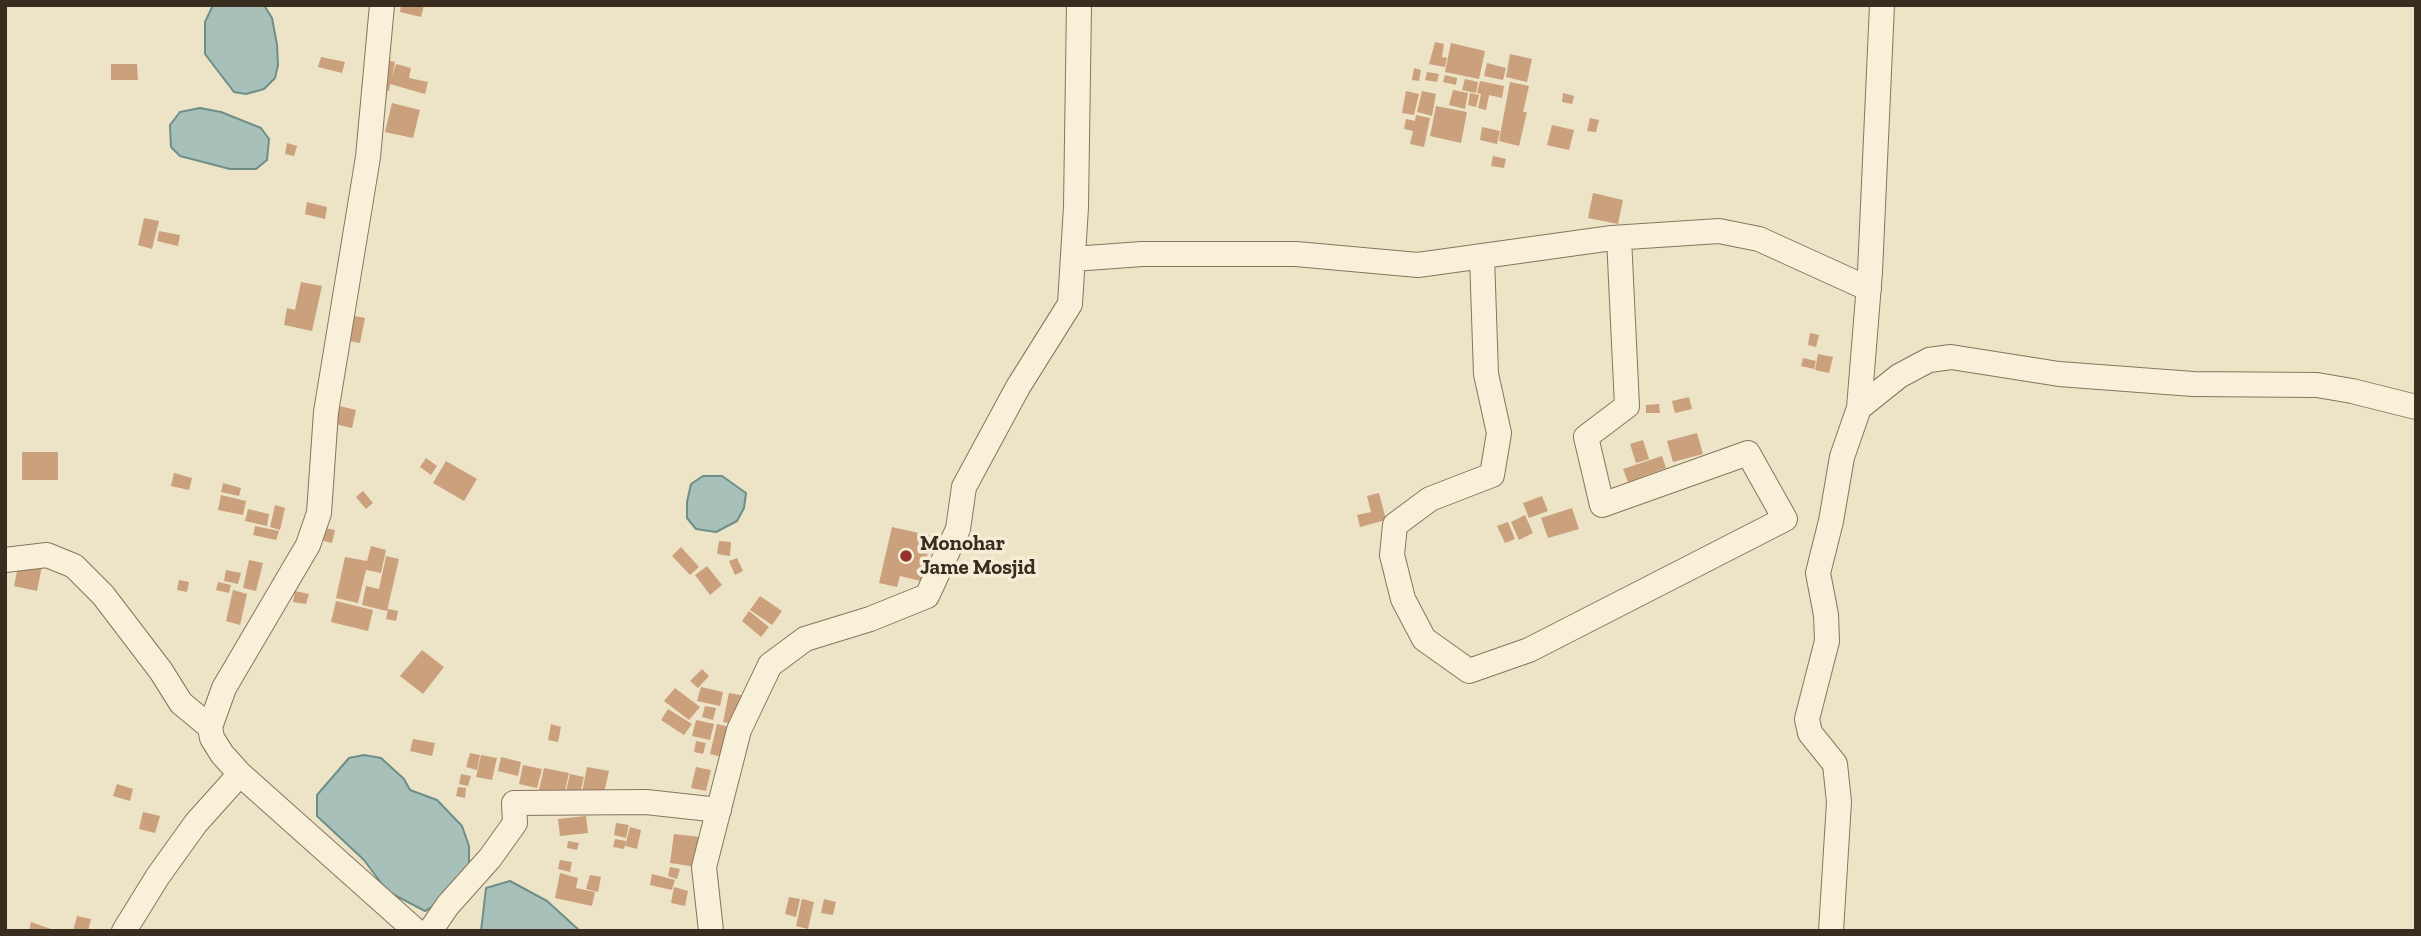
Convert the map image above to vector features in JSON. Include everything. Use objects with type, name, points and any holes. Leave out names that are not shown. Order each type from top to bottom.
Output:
[{"type":"street","points":[[382,5],[368,157],[326,412],[319,513],[308,545],[224,688],[210,727],[212,738],[222,754],[240,774],[416,931]]},
{"type":"street","points":[[710,931],[704,867],[739,730],[770,665],[805,639],[870,619],[927,596],[958,530],[964,487],[1018,387],[1070,304],[1076,207],[1079,5]]},
{"type":"street","points":[[1831,931],[1839,802],[1835,764],[1810,733],[1807,719],[1827,641],[1826,615],[1818,573],[1842,457],[1859,408],[1868,289],[1882,5]]},
{"type":"street","points":[[1073,260],[1142,254],[1296,254],[1418,265],[1619,238],[1719,230],[1759,239],[1868,289]]},
{"type":"street","points":[[1482,257],[1486,374],[1499,433],[1492,475],[1430,499],[1412,512],[1395,526],[1392,555],[1403,599],[1424,639],[1469,671],[1529,650],[1785,519],[1748,453],[1602,505],[1587,437],[1627,406],[1619,238]]},
{"type":"street","points":[[1859,408],[1899,376],[1929,360],[1951,357],[2059,374],[2193,384],[2317,385],[2416,407]]},
{"type":"street","points":[[5,560],[47,555],[74,566],[103,595],[161,671],[181,703],[210,727]]},
{"type":"street","points":[[124,931],[158,876],[197,823],[240,774]]},
{"type":"street","points":[[430,931],[448,905],[490,858],[514,823],[514,803],[646,802],[719,810]]},
{"type":"water","points":[[213,5],[264,5],[272,18],[278,65],[275,78],[264,89],[246,94],[234,92],[205,54],[205,22]]},
{"type":"water","points":[[200,108],[221,112],[261,128],[269,139],[267,160],[256,169],[230,169],[180,156],[171,147],[170,125],[180,112]]},
{"type":"water","points":[[703,476],[722,476],[746,493],[744,508],[737,521],[716,532],[696,529],[687,518],[691,484]]},
{"type":"water","points":[[364,755],[381,758],[404,779],[410,790],[437,800],[462,826],[469,846],[469,864],[438,904],[425,911],[387,891],[364,860],[317,816],[317,795],[349,758]]},
{"type":"water","points":[[510,881],[547,901],[580,931],[481,931],[486,888]]},
{"type":"building","points":[[401,5],[424,5],[421,17],[400,12]]},
{"type":"building","points":[[1435,42],[1444,44],[1442,57],[1447,58],[1445,67],[1429,64]]},
{"type":"building","points":[[1451,43],[1485,51],[1479,79],[1445,72]]},
{"type":"building","points":[[1510,54],[1532,59],[1527,82],[1506,77]]},
{"type":"building","points":[[321,57],[345,62],[342,73],[318,67]]},
{"type":"building","points":[[375,57],[395,62],[392,77],[396,64],[411,68],[409,78],[428,82],[425,94],[390,84],[389,91],[368,87]]},
{"type":"building","points":[[1487,63],[1506,68],[1503,80],[1484,76]]},
{"type":"building","points":[[111,64],[137,64],[138,80],[111,80]]},
{"type":"building","points":[[1414,68],[1421,70],[1419,81],[1412,80]]},
{"type":"building","points":[[1427,72],[1439,74],[1437,82],[1425,80]]},
{"type":"building","points":[[1445,75],[1457,78],[1456,85],[1443,82]]},
{"type":"building","points":[[1465,79],[1478,82],[1476,93],[1462,90]]},
{"type":"building","points":[[1480,81],[1504,86],[1502,98],[1489,95],[1486,110],[1478,108],[1481,94],[1477,93]]},
{"type":"building","points":[[1510,82],[1529,86],[1523,112],[1527,112],[1519,146],[1499,141]]},
{"type":"building","points":[[1453,90],[1468,93],[1465,109],[1449,105]]},
{"type":"building","points":[[1406,91],[1419,94],[1414,115],[1402,113]]},
{"type":"building","points":[[1422,91],[1436,94],[1432,116],[1417,112]]},
{"type":"building","points":[[1470,93],[1479,95],[1476,107],[1468,105]]},
{"type":"building","points":[[1563,93],[1574,96],[1572,104],[1562,102]]},
{"type":"building","points":[[392,103],[420,110],[413,138],[385,132]]},
{"type":"building","points":[[1436,106],[1467,112],[1461,143],[1430,136]]},
{"type":"building","points":[[1416,115],[1430,118],[1424,147],[1410,144],[1413,131],[1404,129],[1406,119],[1415,121]]},
{"type":"building","points":[[1590,118],[1599,120],[1596,132],[1587,131]]},
{"type":"building","points":[[1552,125],[1574,130],[1569,150],[1547,145]]},
{"type":"building","points":[[1482,127],[1500,131],[1497,144],[1480,140]]},
{"type":"building","points":[[287,143],[297,146],[294,156],[285,154]]},
{"type":"building","points":[[1493,156],[1506,159],[1504,168],[1491,166]]},
{"type":"building","points":[[1593,193],[1623,200],[1618,224],[1588,218]]},
{"type":"building","points":[[307,202],[327,207],[325,219],[305,214]]},
{"type":"building","points":[[144,218],[159,221],[152,249],[138,245]]},
{"type":"building","points":[[159,231],[180,235],[178,246],[157,241]]},
{"type":"building","points":[[301,282],[322,286],[312,331],[284,325],[287,308],[295,310]]},
{"type":"building","points":[[339,313],[365,318],[360,343],[334,338]]},
{"type":"building","points":[[1810,333],[1819,335],[1816,347],[1808,345]]},
{"type":"building","points":[[1818,354],[1833,357],[1829,373],[1815,370]]},
{"type":"building","points":[[1803,358],[1816,361],[1814,369],[1801,366]]},
{"type":"building","points":[[1689,397],[1692,409],[1675,413],[1672,401]]},
{"type":"building","points":[[331,404],[356,410],[352,428],[327,422]]},
{"type":"building","points":[[1659,404],[1660,413],[1646,413],[1646,405]]},
{"type":"building","points":[[1697,433],[1703,454],[1673,462],[1667,441]]},
{"type":"building","points":[[1643,440],[1649,459],[1636,463],[1630,444]]},
{"type":"building","points":[[22,452],[58,452],[58,480],[22,480]]},
{"type":"building","points":[[1662,456],[1666,468],[1628,482],[1623,469]]},
{"type":"building","points":[[426,458],[437,466],[431,475],[420,467]]},
{"type":"building","points":[[446,461],[477,479],[464,501],[433,483]]},
{"type":"building","points":[[174,473],[192,478],[189,490],[171,486]]},
{"type":"building","points":[[223,483],[241,488],[239,496],[221,492]]},
{"type":"building","points":[[363,491],[373,503],[366,509],[356,497]]},
{"type":"building","points":[[1379,493],[1386,520],[1360,527],[1357,515],[1371,512],[1367,496]]},
{"type":"building","points":[[221,495],[246,501],[243,515],[218,510]]},
{"type":"building","points":[[1542,496],[1548,511],[1529,518],[1523,503]]},
{"type":"building","points":[[275,505],[285,508],[280,530],[270,527]]},
{"type":"building","points":[[1572,508],[1579,529],[1548,538],[1541,518]]},
{"type":"building","points":[[248,509],[269,514],[267,526],[245,521]]},
{"type":"building","points":[[1525,515],[1533,533],[1519,540],[1511,522]]},
{"type":"building","points":[[1508,522],[1515,539],[1505,543],[1497,526]]},
{"type":"building","points":[[255,526],[279,531],[276,540],[253,535]]},
{"type":"building","points":[[319,527],[335,530],[332,543],[316,539]]},
{"type":"building","name":"Monohar Jame Mosjid","points":[[892,527],[932,536],[921,581],[900,576],[897,587],[879,583]]},
{"type":"building","points":[[719,541],[731,542],[730,556],[717,554]]},
{"type":"building","points":[[371,546],[386,550],[381,573],[366,570],[358,603],[336,598],[345,557],[367,561]]},
{"type":"building","points":[[681,547],[699,567],[690,575],[672,556]]},
{"type":"building","points":[[386,556],[399,559],[387,611],[362,605],[366,586],[379,589]]},
{"type":"building","points":[[737,558],[743,571],[735,575],[729,561]]},
{"type":"building","points":[[249,560],[263,563],[256,591],[243,588]]},
{"type":"building","points":[[19,562],[42,566],[37,591],[14,586]]},
{"type":"building","points":[[707,566],[722,585],[710,595],[695,575]]},
{"type":"building","points":[[226,570],[241,573],[238,584],[224,581]]},
{"type":"building","points":[[179,580],[189,582],[187,592],[177,590]]},
{"type":"building","points":[[218,582],[231,585],[229,593],[216,590]]},
{"type":"building","points":[[233,590],[247,594],[240,625],[226,621]]},
{"type":"building","points":[[295,591],[309,594],[306,604],[293,602]]},
{"type":"building","points":[[760,596],[782,611],[772,625],[750,610]]},
{"type":"building","points":[[336,601],[373,610],[368,631],[331,622]]},
{"type":"building","points":[[388,609],[398,611],[396,621],[386,619]]},
{"type":"building","points":[[749,611],[769,627],[761,637],[742,621]]},
{"type":"building","points":[[422,650],[444,667],[423,694],[400,676]]},
{"type":"building","points":[[702,669],[709,676],[698,688],[690,681]]},
{"type":"building","points":[[701,687],[723,692],[720,706],[697,701]]},
{"type":"building","points":[[675,688],[700,707],[689,720],[664,701]]},
{"type":"building","points":[[729,693],[746,696],[739,725],[723,722]]},
{"type":"building","points":[[705,706],[716,708],[713,720],[702,717]]},
{"type":"building","points":[[668,709],[692,724],[684,735],[661,720]]},
{"type":"building","points":[[696,720],[714,724],[710,740],[692,736]]},
{"type":"building","points":[[551,724],[561,727],[558,742],[548,740]]},
{"type":"building","points":[[717,724],[734,728],[727,758],[710,754]]},
{"type":"building","points":[[413,739],[435,743],[432,756],[410,751]]},
{"type":"building","points":[[696,741],[706,743],[703,754],[694,752]]},
{"type":"building","points":[[470,753],[480,755],[477,770],[466,767]]},
{"type":"building","points":[[481,755],[497,758],[492,780],[476,777]]},
{"type":"building","points":[[501,757],[521,762],[518,776],[498,771]]},
{"type":"building","points":[[523,765],[542,769],[537,788],[519,784]]},
{"type":"building","points":[[587,767],[609,771],[603,797],[582,792]]},
{"type":"building","points":[[696,767],[711,770],[706,791],[691,788]]},
{"type":"building","points":[[544,768],[569,773],[564,795],[539,790]]},
{"type":"building","points":[[461,774],[471,776],[468,786],[459,784]]},
{"type":"building","points":[[570,774],[584,777],[580,794],[566,791]]},
{"type":"building","points":[[117,784],[133,789],[130,801],[113,796]]},
{"type":"building","points":[[458,787],[466,788],[465,798],[456,796]]},
{"type":"building","points":[[143,812],[160,816],[155,833],[139,829]]},
{"type":"building","points":[[586,816],[588,833],[560,836],[558,819]]},
{"type":"building","points":[[616,823],[629,825],[626,838],[614,835]]},
{"type":"building","points":[[630,827],[641,830],[637,849],[625,846]]},
{"type":"building","points":[[674,834],[700,837],[696,867],[670,863]]},
{"type":"building","points":[[615,839],[626,841],[624,849],[613,847]]},
{"type":"building","points":[[568,841],[579,843],[577,850],[567,848]]},
{"type":"building","points":[[560,860],[572,862],[570,872],[558,869]]},
{"type":"building","points":[[670,867],[680,869],[677,879],[668,876]]},
{"type":"building","points":[[560,873],[578,878],[576,888],[595,892],[592,906],[555,898]]},
{"type":"building","points":[[652,874],[675,880],[672,890],[650,885]]},
{"type":"building","points":[[590,875],[601,877],[598,892],[586,889]]},
{"type":"building","points":[[674,887],[688,891],[685,906],[671,903]]},
{"type":"building","points":[[789,897],[800,899],[796,917],[785,914]]},
{"type":"building","points":[[802,899],[814,902],[808,929],[796,926]]},
{"type":"building","points":[[824,899],[836,902],[833,915],[821,913]]},
{"type":"building","points":[[77,916],[91,919],[88,931],[73,931]]},
{"type":"building","points":[[31,922],[54,930],[54,931],[29,931]]},
{"type":"place","name":"Monohar Jame Mosjid","points":[[906,556]]}]
